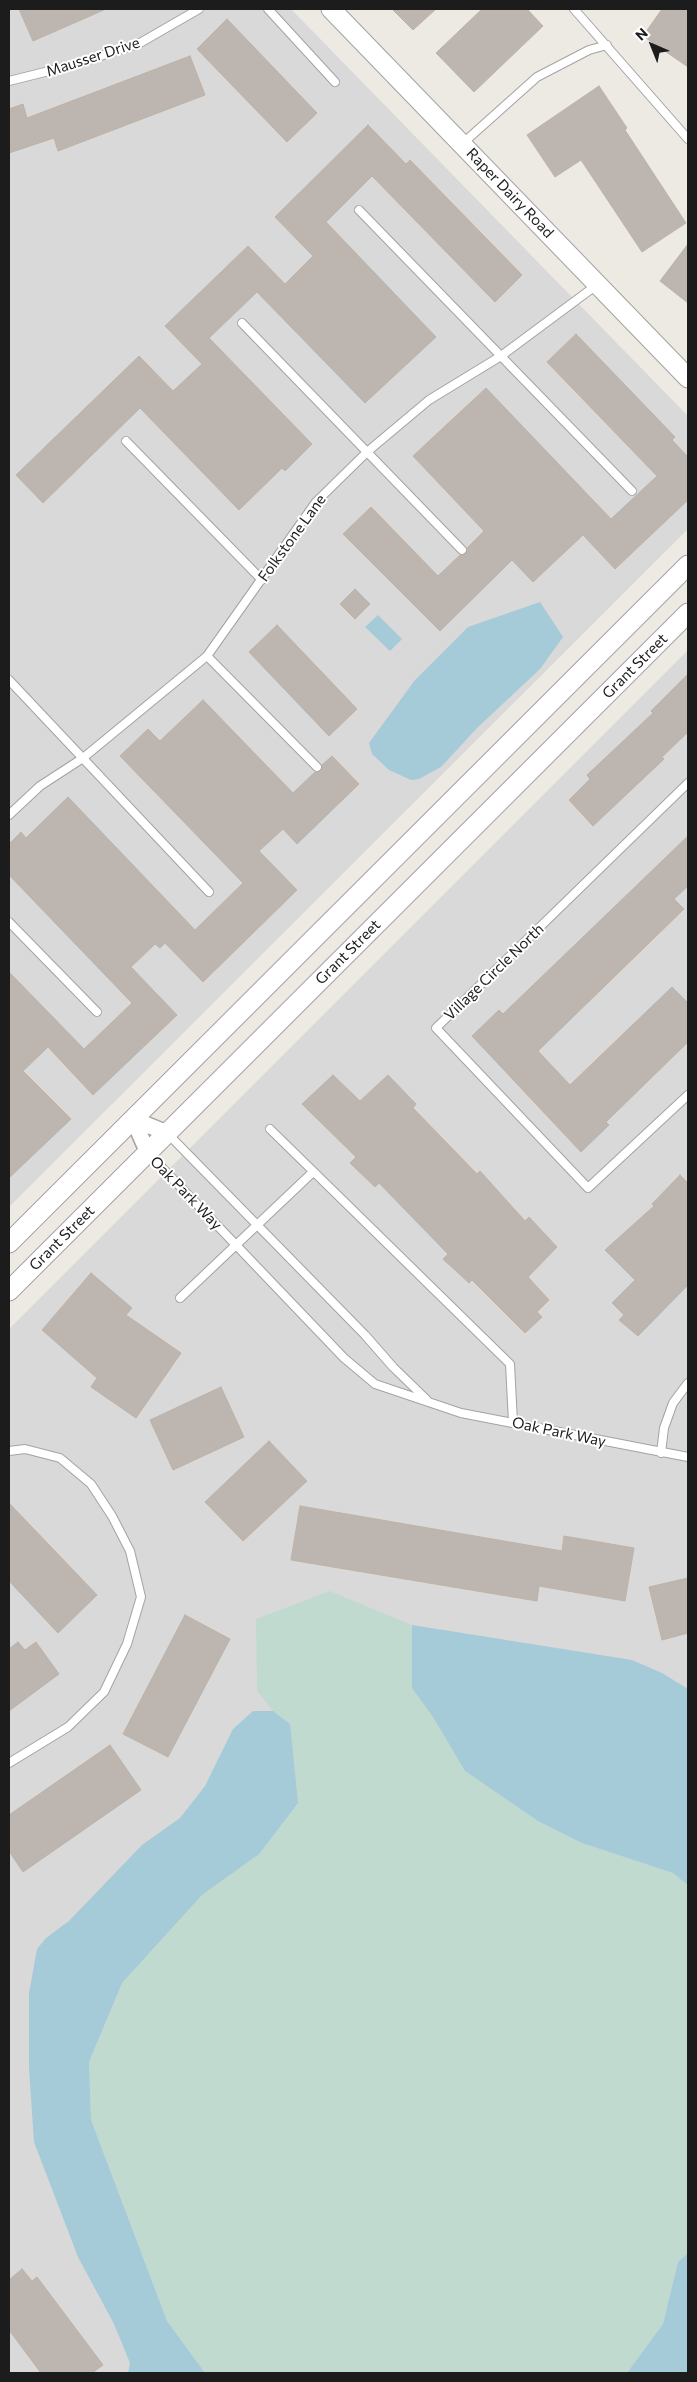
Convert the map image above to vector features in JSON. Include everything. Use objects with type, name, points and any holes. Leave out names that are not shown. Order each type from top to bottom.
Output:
[{"type":"street","name":"Raper Dairy Road","points":[[331,9],[686,373]]},
{"type":"street","points":[[9,1243],[688,565]]},
{"type":"street","name":"Grant Street","points":[[9,1291],[688,613]]},
{"type":"street","name":"Oak Park Way","points":[[133,1119],[167,1133]]},
{"type":"street","name":"Oak Park Way","points":[[133,1119],[148,1153]]},
{"type":"lane","name":"Mausser Drive","points":[[9,81],[73,65],[140,43],[200,9]]},
{"type":"lane","points":[[268,9],[335,82]]},
{"type":"lane","points":[[574,9],[688,140]]},
{"type":"lane","points":[[462,144],[537,78],[589,50],[607,45]]},
{"type":"lane","points":[[359,210],[632,491]]},
{"type":"lane","name":"Folkstone Lane","points":[[9,815],[40,786],[83,758],[207,656],[316,502],[367,452],[429,400],[501,356],[598,284]]},
{"type":"lane","points":[[242,322],[462,550]]},
{"type":"lane","points":[[126,441],[262,580]]},
{"type":"lane","points":[[207,656],[317,767]]},
{"type":"lane","points":[[9,680],[209,892]]},
{"type":"lane","name":"Village Circle North","points":[[688,783],[436,1028],[588,1188],[688,1095]]},
{"type":"lane","points":[[9,922],[97,1012]]},
{"type":"lane","points":[[270,1129],[510,1364],[513,1422]]},
{"type":"lane","name":"Oak Park Way","points":[[167,1133],[430,1403]]},
{"type":"lane","name":"Oak Park Way","points":[[148,1153],[344,1358],[376,1384],[460,1414],[513,1422],[688,1457]]},
{"type":"lane","points":[[180,1298],[312,1172]]},
{"type":"lane","points":[[661,1453],[664,1428],[673,1403],[688,1383]]},
{"type":"lane","points":[[9,1451],[25,1449],[60,1458],[91,1484],[112,1516],[130,1551],[141,1597],[127,1644],[104,1692],[68,1727],[9,1762]]},
{"type":"shaded area","points":[[9,9],[291,9],[688,416],[688,529],[9,1207]]},
{"type":"shaded area","points":[[688,650],[688,2373],[9,2373],[9,1329]]},
{"type":"green space","points":[[330,1591],[412,1625],[412,1688],[433,1717],[465,1771],[538,1821],[582,1843],[673,1873],[688,1885],[688,2253],[678,2262],[663,2324],[627,2373],[205,2373],[167,2321],[91,2120],[89,2062],[122,1983],[202,1895],[259,1854],[290,1724],[273,1711],[257,1691],[256,1619]]},
{"type":"water","points":[[540,602],[563,637],[540,669],[477,728],[441,767],[419,779],[411,780],[389,770],[372,754],[369,743],[415,680],[468,627]]},
{"type":"water","points":[[378,615],[402,639],[390,651],[365,627]]},
{"type":"water","points":[[412,1625],[632,1660],[662,1673],[688,1689],[688,1885],[673,1873],[582,1843],[538,1821],[465,1771],[433,1717],[412,1688]]},
{"type":"water","points":[[253,1711],[273,1711],[290,1724],[298,1803],[259,1854],[202,1895],[122,1983],[89,2062],[91,2120],[167,2321],[205,2373],[128,2373],[130,2363],[114,2324],[78,2257],[34,2142],[29,2068],[29,1993],[37,1949],[46,1938],[69,1921],[142,1845],[180,1818],[205,1786],[233,1729]]},
{"type":"water","points":[[688,2253],[688,2373],[627,2373],[663,2324],[678,2262]]},
{"type":"building","points":[[19,9],[106,9],[33,41]]},
{"type":"building","points":[[392,9],[436,9],[413,30]]},
{"type":"building","points":[[482,9],[527,9],[543,26],[474,92],[436,53]]},
{"type":"building","points":[[662,9],[688,9],[688,67],[643,36]]},
{"type":"building","points":[[227,19],[317,113],[287,142],[197,49]]},
{"type":"building","points":[[190,56],[205,95],[58,151],[54,138],[9,153],[9,109],[23,104],[27,118]]},
{"type":"building","points":[[599,86],[627,128],[625,130],[686,223],[642,252],[581,160],[555,177],[527,135]]},
{"type":"building","points":[[368,125],[406,164],[410,160],[522,275],[495,302],[372,176],[326,222],[436,337],[365,403],[257,292],[209,338],[312,444],[285,471],[282,468],[239,510],[140,408],[43,503],[16,475],[139,356],[173,391],[202,364],[165,326],[248,246],[285,284],[313,256],[275,217]]},
{"type":"building","points":[[688,244],[688,303],[660,281]]},
{"type":"building","points":[[576,334],[675,437],[672,440],[688,457],[688,500],[615,569],[583,535],[533,582],[512,560],[440,631],[343,534],[371,507],[438,576],[460,555],[466,554],[467,548],[484,531],[413,456],[486,388],[611,519],[657,476],[547,362]]},
{"type":"building","points":[[355,589],[370,604],[355,619],[340,604]]},
{"type":"building","points":[[277,625],[357,709],[329,736],[249,652]]},
{"type":"building","points":[[688,674],[688,732],[662,757],[664,759],[593,826],[569,800],[590,779],[587,775],[653,713],[651,711]]},
{"type":"building","points":[[203,700],[293,793],[315,772],[321,771],[322,765],[332,756],[359,784],[297,844],[283,829],[259,851],[297,890],[203,982],[165,943],[160,948],[155,944],[131,967],[177,1015],[93,1095],[48,1047],[23,1071],[71,1119],[9,1178],[9,972],[84,1049],[132,1003],[9,875],[9,844],[21,832],[26,838],[68,797],[195,930],[243,883],[120,756],[148,729],[160,741]]},
{"type":"building","points":[[688,836],[688,886],[674,899],[684,909],[538,1051],[570,1085],[672,987],[688,1003],[688,1042],[606,1122],[609,1125],[581,1152],[472,1036],[499,1010],[503,1014]]},
{"type":"building","points":[[333,1075],[360,1101],[388,1075],[416,1104],[413,1108],[477,1174],[480,1171],[525,1221],[529,1217],[557,1247],[528,1277],[549,1300],[537,1312],[542,1317],[525,1333],[472,1280],[469,1283],[443,1259],[448,1254],[379,1183],[375,1187],[350,1163],[356,1157],[302,1104]]},
{"type":"building","points":[[680,1175],[688,1183],[688,1285],[638,1336],[619,1320],[624,1315],[612,1303],[635,1280],[605,1250],[654,1206],[652,1204]]},
{"type":"building","points":[[91,1273],[132,1308],[126,1315],[181,1353],[136,1418],[91,1387],[97,1378],[42,1330]]},
{"type":"building","points":[[221,1387],[244,1437],[173,1470],[150,1420]]},
{"type":"building","points":[[269,1441],[307,1481],[243,1541],[205,1502]]},
{"type":"building","points":[[9,1503],[97,1595],[58,1633],[9,1581]]},
{"type":"building","points":[[300,1506],[562,1551],[564,1536],[634,1548],[625,1601],[539,1586],[537,1601],[291,1560]]},
{"type":"building","points":[[688,1578],[688,1633],[662,1640],[649,1587]]},
{"type":"building","points":[[185,1615],[230,1639],[168,1757],[123,1734]]},
{"type":"building","points":[[18,1642],[25,1650],[36,1642],[59,1674],[9,1711],[9,1649]]},
{"type":"building","points":[[110,1745],[141,1790],[23,1872],[9,1851],[9,1815]]},
{"type":"building","points":[[22,2269],[32,2281],[37,2277],[103,2365],[92,2373],[41,2373],[9,2330],[9,2280]]}]
